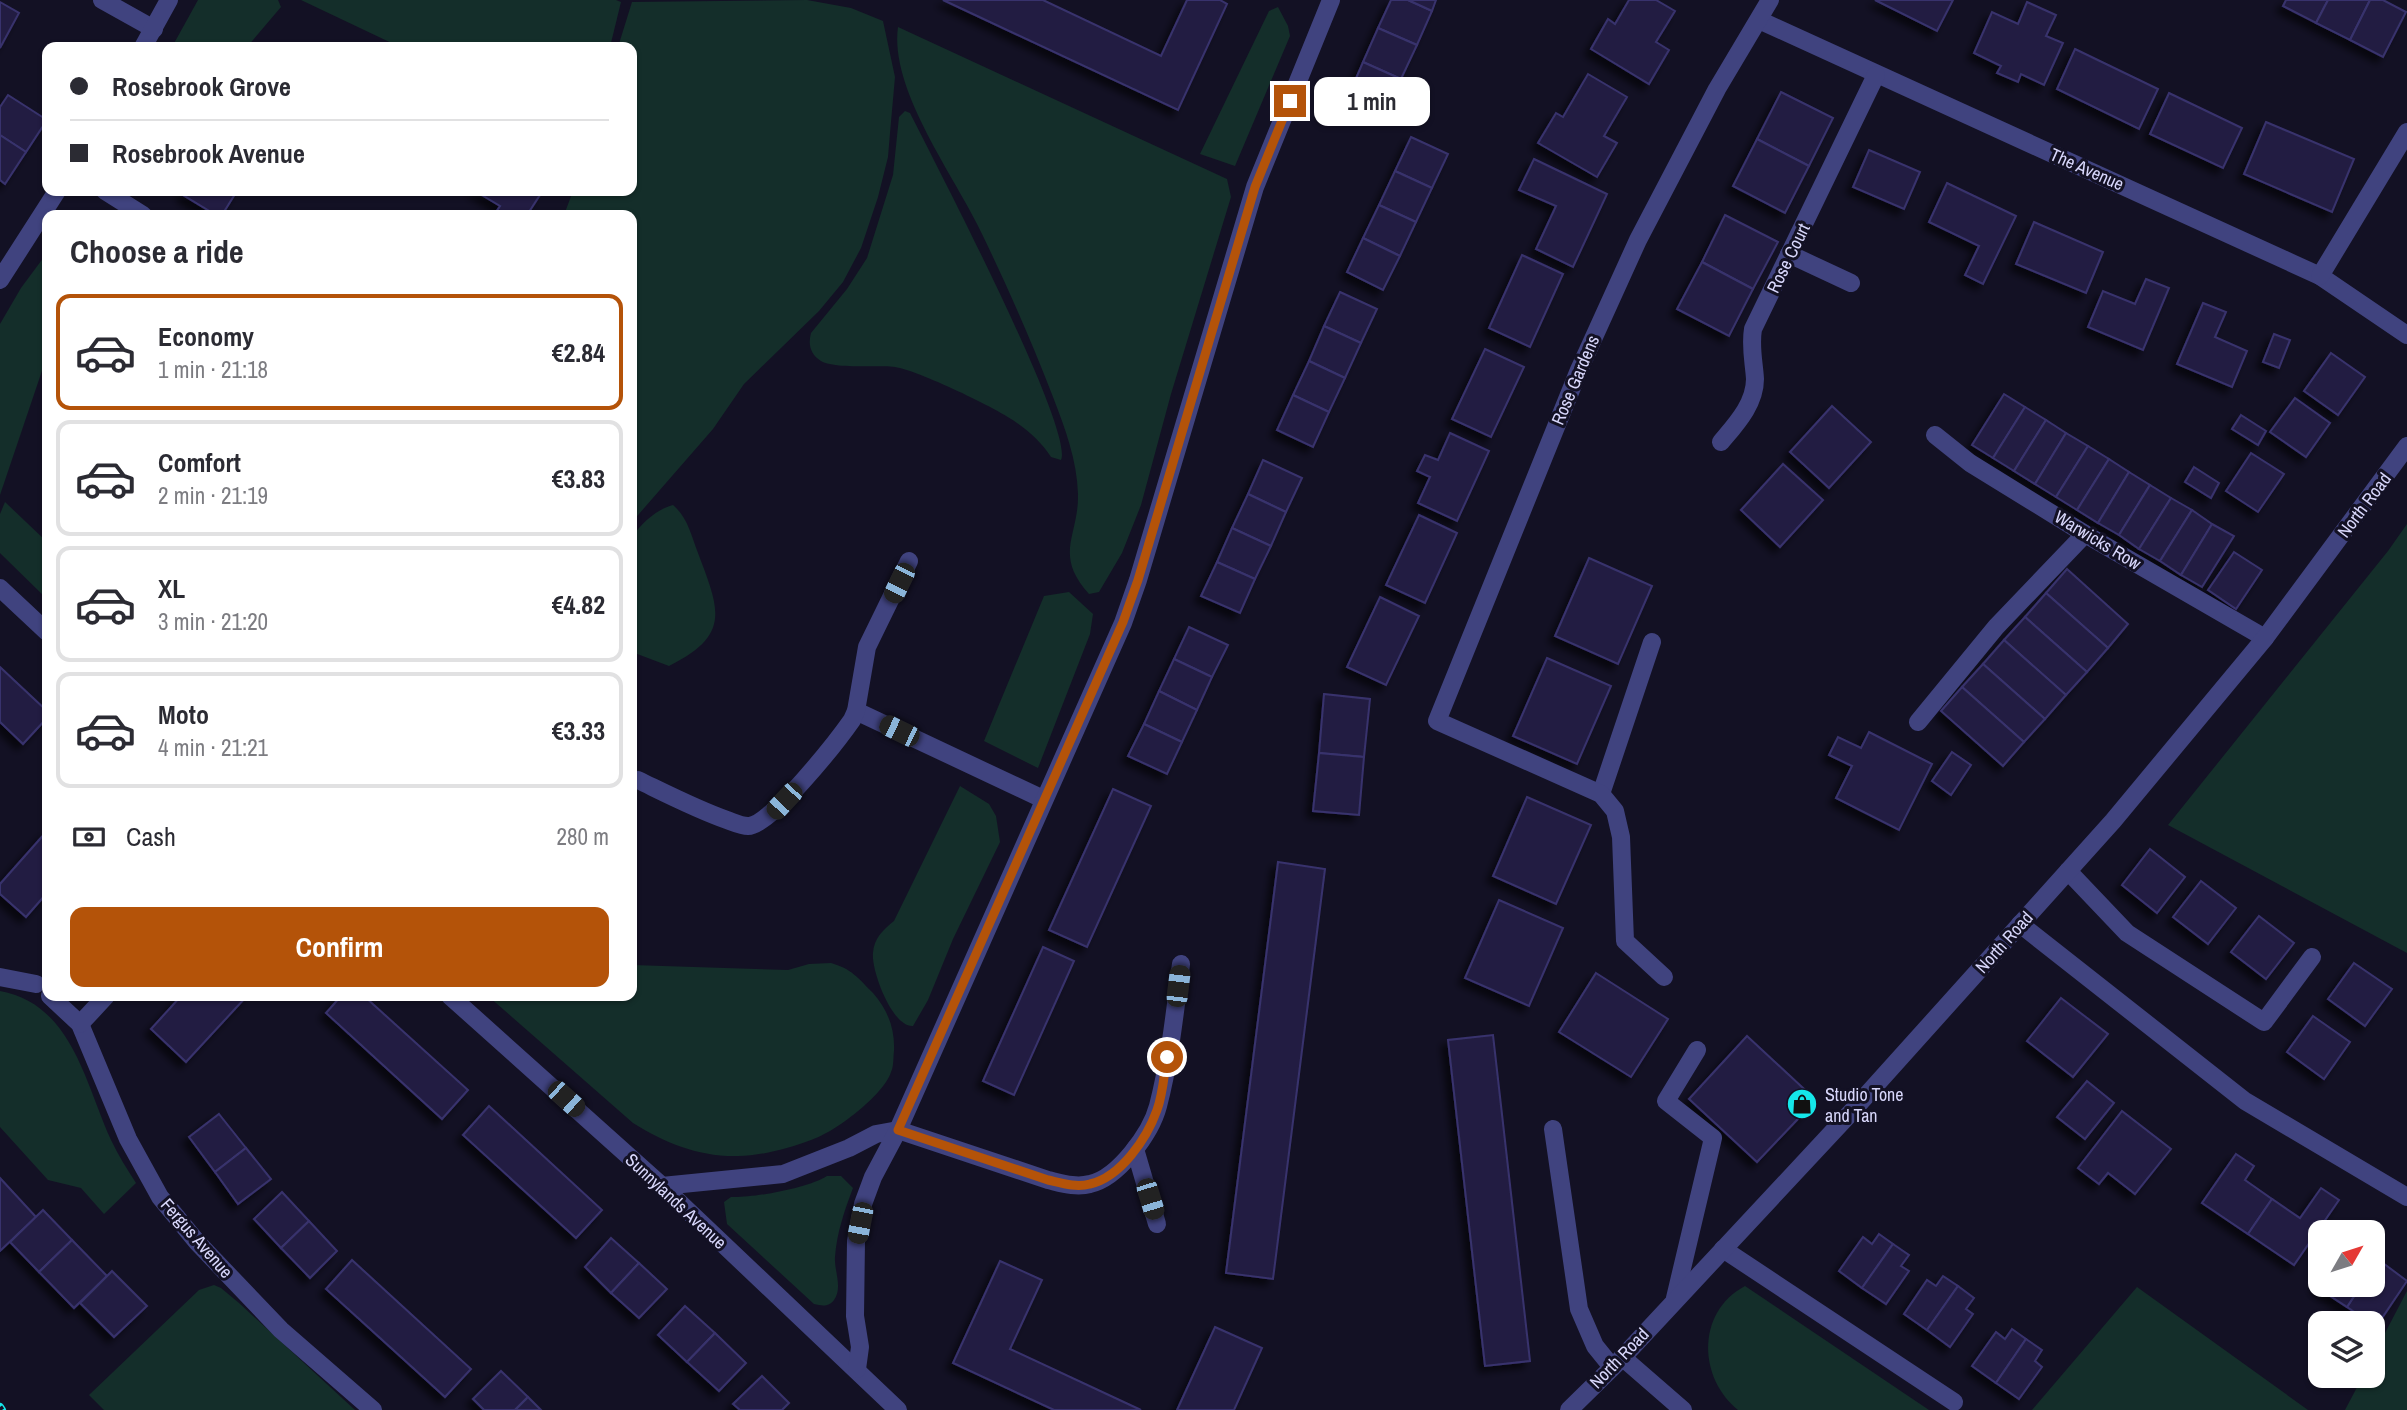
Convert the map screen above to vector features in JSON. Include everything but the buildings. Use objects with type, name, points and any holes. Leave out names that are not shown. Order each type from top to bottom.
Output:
[{"type":"street","points":[[102,0],[154,29]]},
{"type":"street","points":[[146,42],[169,0]]},
{"type":"street","name":"Rose Gardens","points":[[1601,794],[1437,721],[1584,358],[1644,229],[1717,89],[1769,0]]},
{"type":"street","points":[[857,1369],[860,1347],[855,1316],[856,1241],[863,1204],[1123,622],[1138,580],[1255,187],[1326,1]]},
{"type":"street","name":"The Avenue","points":[[1759,20],[2320,276],[2407,335]]},
{"type":"street","name":"Rose Court","points":[[1721,442],[1752,397],[1755,379],[1751,347],[1753,329],[1876,75]]},
{"type":"street","points":[[2320,276],[2407,132]]},
{"type":"street","points":[[113,196],[135,210]]},
{"type":"street","points":[[0,280],[42,214]]},
{"type":"street","points":[[1789,254],[1851,283]]},
{"type":"street","name":"Warwicks Row","points":[[1935,435],[1970,463],[2085,534],[2265,638]]},
{"type":"street","name":"North Road","points":[[1569,1410],[1855,1108],[2113,821],[2265,638],[2407,446]]},
{"type":"street","points":[[1918,722],[1996,627],[2085,534]]},
{"type":"street","points":[[638,780],[711,814],[747,826],[759,824],[769,816],[846,729],[856,710],[867,647],[909,561]]},
{"type":"street","points":[[0,588],[42,627]]},
{"type":"street","points":[[1652,642],[1601,794],[1615,811],[1621,837],[1625,941],[1664,977]]},
{"type":"street","points":[[856,710],[1043,799]]},
{"type":"street","points":[[2068,871],[2127,933],[2264,1022],[2312,957]]},
{"type":"street","points":[[2020,924],[2245,1101],[2407,1197]]},
{"type":"street","points":[[662,1186],[783,1174],[849,1149],[876,1134],[898,1130],[1024,1173],[1072,1185],[1090,1184],[1106,1177],[1135,1149],[1149,1129],[1158,1108],[1181,964]]},
{"type":"street","points":[[0,976],[42,985]]},
{"type":"street","points":[[59,1001],[80,1024],[101,1001]]},
{"type":"street","name":"Sunnylands Avenue","points":[[456,1001],[662,1186],[898,1410]]},
{"type":"street","name":"Fergus Avenue","points":[[80,1024],[128,1139],[160,1197],[197,1242],[281,1329],[373,1410]]},
{"type":"street","points":[[1674,1300],[1713,1138],[1667,1101],[1697,1050]]},
{"type":"street","points":[[1553,1129],[1579,1309],[1595,1346],[1683,1410]]},
{"type":"street","points":[[1135,1149],[1157,1224]]},
{"type":"street","points":[[1723,1249],[1954,1402]]},
{"type":"green space","points":[[198,0],[278,0],[281,7],[251,42],[175,42]]},
{"type":"green space","points":[[301,0],[621,2],[611,42],[389,42]]},
{"type":"green space","points":[[807,0],[851,8],[883,21],[895,77],[888,157],[878,197],[861,248],[843,282],[819,311],[744,384],[713,429],[637,516],[637,210],[566,210],[571,196],[637,196],[637,42],[620,42],[632,2]]},
{"type":"green space","points":[[1278,7],[1290,36],[1235,166],[1200,154],[1269,11]]},
{"type":"green space","points":[[898,27],[1227,179],[1231,197],[1171,394],[1141,505],[1122,553],[1099,592],[1089,594],[1072,567],[1070,545],[1078,494],[1073,457],[1062,420],[1028,336],[972,213],[914,106],[898,52]]},
{"type":"green space","points":[[905,111],[910,113],[945,182],[1025,349],[1059,438],[1061,460],[1051,457],[1031,434],[1007,417],[939,382],[895,367],[827,363],[812,352],[811,333],[847,289],[867,258],[893,175],[899,117]]},
{"type":"green space","points":[[42,260],[42,371],[0,495],[0,324],[21,288]]},
{"type":"green space","points":[[5,502],[42,537],[42,594],[0,553],[0,514]]},
{"type":"green space","points":[[673,505],[686,521],[715,605],[715,619],[703,643],[669,666],[637,654],[637,531],[655,513]]},
{"type":"green space","points":[[2407,524],[2407,953],[2168,825]]},
{"type":"green space","points":[[1069,592],[1093,614],[1090,634],[1038,768],[984,741],[1044,596]]},
{"type":"green space","points":[[960,786],[989,804],[996,816],[1000,842],[953,939],[928,1000],[913,1026],[905,1024],[891,1009],[880,985],[873,953],[880,935],[894,921]]},
{"type":"green space","points":[[831,963],[844,968],[873,993],[883,1006],[893,1035],[891,1072],[869,1102],[832,1130],[794,1146],[747,1156],[724,1156],[696,1151],[657,1137],[633,1123],[494,1001],[637,1001],[637,965],[788,970],[809,964]]},
{"type":"green space","points":[[0,991],[24,999],[44,1012],[60,1029],[73,1049],[114,1146],[136,1183],[104,1214],[81,1188],[48,1180],[0,1127]]},
{"type":"green space","points":[[827,1176],[841,1176],[853,1188],[841,1222],[836,1248],[837,1295],[830,1304],[823,1305],[814,1304],[727,1224],[724,1202],[731,1197],[794,1188]]},
{"type":"green space","points":[[214,1285],[239,1303],[355,1410],[104,1410],[89,1395],[199,1290]]},
{"type":"green space","points":[[1745,1286],[1929,1410],[1738,1410],[1725,1397],[1715,1381],[1708,1346],[1711,1328],[1718,1312],[1729,1297]]},
{"type":"green space","points":[[2137,1287],[2308,1410],[2032,1410]]},
{"type":"green space","points":[[2407,1291],[2407,1410],[2345,1410],[2357,1388],[2385,1388],[2385,1333]]},
{"type":"place","name":"Studio Tone and Tan","points":[[1802,1104]]},
{"type":"route","points":[[1167,1057],[1158,1108],[1149,1129],[1119,1167],[1090,1184],[1072,1185],[1048,1180],[898,1130],[1123,622],[1138,580],[1255,187],[1290,101]]}]
